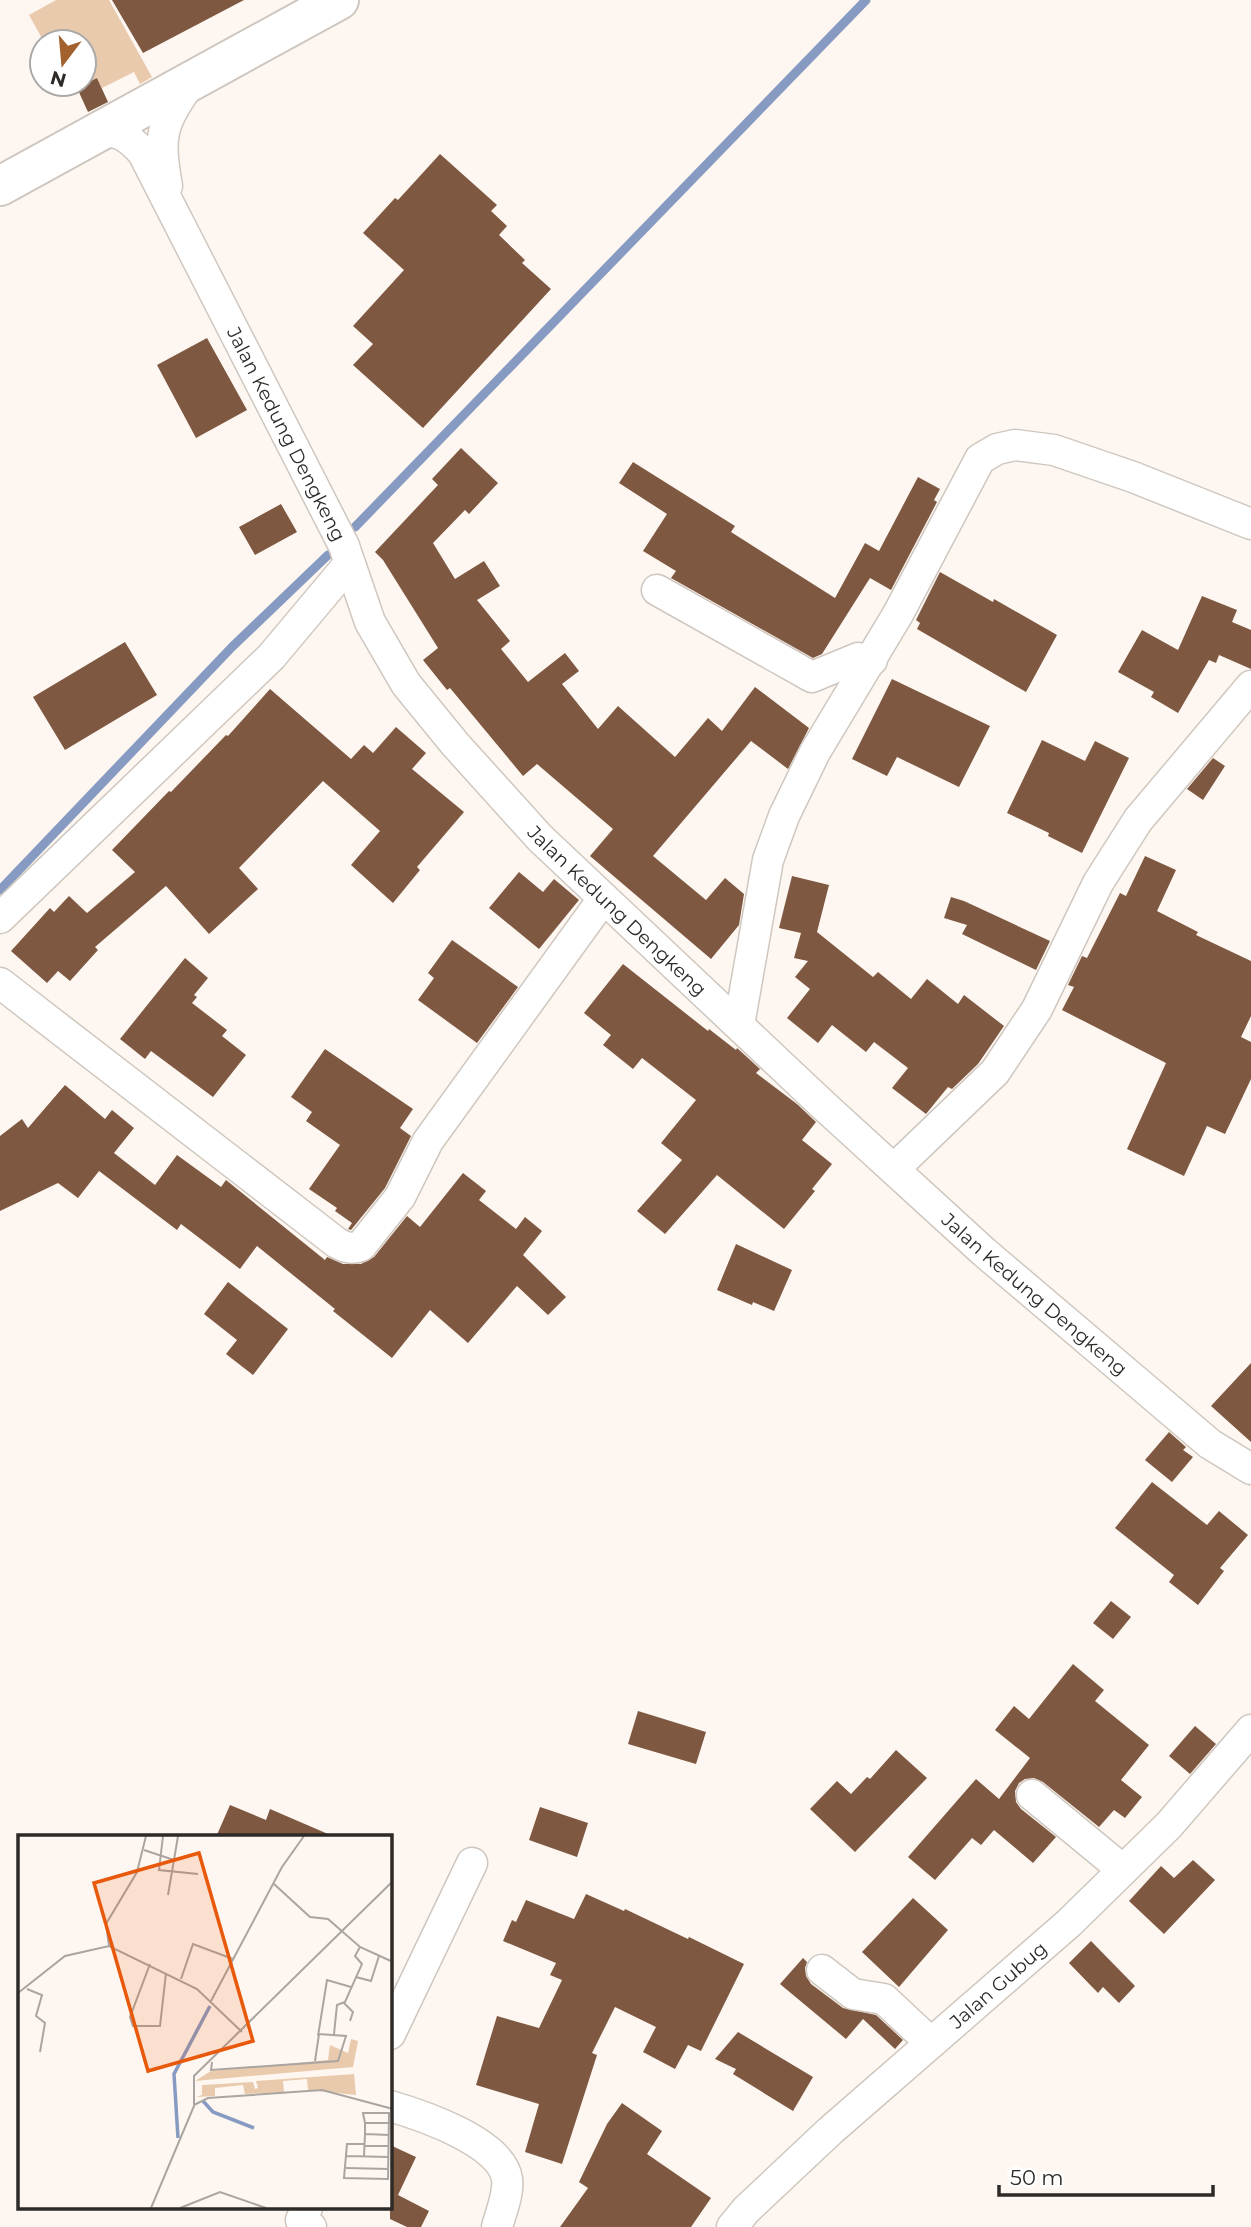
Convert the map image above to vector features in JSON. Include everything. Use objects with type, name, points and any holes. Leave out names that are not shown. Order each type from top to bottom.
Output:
[{"type":"street","points":[[0,186],[339,0]]},
{"type":"street","points":[[169,203],[161,151],[164,132],[172,111],[192,81]]},
{"type":"street","name":"Jalan Kedung Dengkeng","points":[[100,130],[112,130],[124,135],[143,153],[344,546],[370,622],[406,684],[455,744],[540,838],[603,899],[984,1252],[1210,1444],[1251,1469]]},
{"type":"street","points":[[738,1025],[768,860],[784,816],[815,752],[872,660],[980,459],[997,449],[1015,445],[1054,450],[1133,477],[1251,524]]},
{"type":"street","points":[[0,918],[271,657],[349,564]]},
{"type":"street","points":[[657,590],[811,677],[858,658],[872,660]]},
{"type":"street","points":[[894,1169],[995,1072],[1037,1009],[1098,883],[1138,820],[1251,686]]},
{"type":"street","points":[[0,983],[337,1244],[344,1248],[353,1248],[361,1246],[400,1196],[428,1141],[603,899]]},
{"type":"street","name":"Jalan Gubug","points":[[732,2227],[746,2210],[830,2131],[1069,1923],[1169,1825],[1251,1730]]},
{"type":"street","points":[[1032,1796],[1123,1870]]},
{"type":"street","points":[[392,2030],[472,1863]]},
{"type":"street","points":[[822,1970],[853,1994],[884,1999],[931,2043]]},
{"type":"street","points":[[392,2106],[436,2120],[474,2141],[500,2160],[507,2177],[506,2193],[497,2227]]},
{"type":"shaded area","points":[[56,0],[109,0],[152,77],[140,84],[134,72],[102,88],[98,80],[98,28],[36,28],[29,15]]},
{"type":"building","points":[[112,0],[244,0],[143,53]]},
{"type":"building","points":[[98,80],[108,102],[88,112],[82,98],[98,98]]},
{"type":"building","points":[[440,154],[497,205],[491,211],[507,226],[499,235],[525,260],[522,263],[551,289],[423,428],[353,365],[373,344],[353,326],[404,270],[363,233]]},
{"type":"building","points":[[207,338],[247,410],[196,438],[157,365]]},
{"type":"building","points":[[461,448],[498,483],[469,514],[465,510],[433,543],[455,579],[484,561],[500,586],[477,600],[510,641],[501,649],[528,682],[565,653],[579,671],[562,684],[598,729],[618,706],[675,757],[708,718],[722,731],[755,687],[809,728],[788,769],[751,741],[653,856],[706,900],[725,878],[744,894],[739,925],[711,959],[590,856],[613,829],[537,764],[523,776],[450,688],[447,690],[423,660],[438,648],[383,560],[375,552],[438,485],[432,479]]},
{"type":"building","points":[[633,462],[735,526],[731,532],[835,598],[865,543],[879,551],[918,477],[940,489],[934,500],[937,502],[891,590],[870,578],[822,654],[813,658],[671,578],[676,571],[643,551],[667,514],[619,483]]},
{"type":"building","points":[[281,504],[297,532],[255,555],[239,527]]},
{"type":"building","points":[[940,572],[1057,635],[1026,692],[917,629],[920,623],[916,620]]},
{"type":"building","points":[[1202,596],[1237,610],[1232,622],[1251,630],[1251,669],[1219,655],[1216,663],[1209,660],[1178,713],[1151,697],[1154,692],[1118,672],[1142,630],[1178,650]]},
{"type":"building","points":[[125,642],[157,695],[65,750],[33,697]]},
{"type":"building","points":[[892,679],[990,726],[959,787],[897,757],[887,776],[852,759]]},
{"type":"building","points":[[270,689],[351,759],[364,745],[373,753],[396,727],[426,753],[412,769],[464,812],[417,867],[420,870],[393,903],[351,865],[380,831],[323,781],[239,868],[258,889],[209,934],[166,886],[95,947],[98,950],[70,981],[58,971],[47,983],[11,951],[50,908],[54,912],[69,896],[87,913],[135,872],[112,850],[169,791],[228,736]]},
{"type":"building","points":[[1042,740],[1085,761],[1095,741],[1129,758],[1082,853],[1048,836],[1049,833],[1007,813]]},
{"type":"building","points":[[1213,758],[1225,766],[1203,800],[1187,789]]},
{"type":"building","points":[[1145,856],[1176,870],[1157,911],[1198,932],[1196,935],[1251,961],[1251,1016],[1241,1037],[1251,1042],[1251,1079],[1225,1134],[1207,1126],[1184,1176],[1127,1149],[1166,1063],[1062,1010],[1074,987],[1068,985],[1082,956],[1087,958],[1120,893],[1126,896]]},
{"type":"building","points":[[519,872],[543,892],[554,879],[579,900],[539,949],[489,908]]},
{"type":"building","points":[[792,876],[829,885],[817,932],[873,977],[878,972],[911,999],[927,979],[958,1004],[964,995],[1004,1026],[978,1064],[952,1089],[948,1087],[926,1114],[892,1088],[908,1068],[874,1042],[866,1052],[832,1025],[818,1043],[787,1018],[810,989],[795,977],[808,961],[794,958],[801,933],[779,928]]},
{"type":"building","points":[[951,897],[1050,941],[1036,970],[962,934],[967,925],[944,918]]},
{"type":"building","points":[[452,940],[518,987],[477,1043],[418,1000],[434,978],[428,973]]},
{"type":"building","points":[[185,958],[208,978],[194,995],[197,997],[192,1003],[227,1030],[222,1036],[246,1055],[213,1097],[151,1051],[145,1059],[120,1039]]},
{"type":"building","points":[[623,964],[708,1031],[709,1029],[736,1050],[737,1048],[760,1069],[756,1073],[816,1122],[802,1140],[832,1164],[812,1189],[815,1191],[784,1229],[717,1175],[665,1234],[637,1211],[682,1160],[661,1143],[696,1100],[642,1058],[633,1069],[603,1045],[611,1035],[584,1013]]},
{"type":"building","points":[[325,1049],[413,1109],[400,1128],[411,1136],[385,1188],[351,1230],[348,1229],[352,1223],[335,1211],[337,1208],[309,1189],[340,1145],[306,1121],[312,1112],[291,1097]]},
{"type":"building","points":[[65,1085],[105,1119],[112,1110],[134,1128],[114,1153],[155,1185],[177,1155],[221,1187],[226,1180],[325,1260],[327,1257],[343,1264],[361,1264],[374,1257],[407,1216],[420,1227],[463,1173],[486,1191],[479,1200],[516,1229],[525,1217],[542,1231],[523,1255],[566,1297],[548,1315],[517,1286],[468,1343],[430,1310],[392,1358],[257,1246],[240,1269],[181,1224],[177,1230],[99,1171],[78,1198],[58,1183],[0,1211],[0,1136],[22,1119],[28,1128]]},
{"type":"building","points":[[736,1244],[792,1270],[774,1311],[717,1290]]},
{"type":"building","points":[[228,1282],[288,1329],[253,1375],[226,1354],[237,1340],[204,1314]]},
{"type":"building","points":[[1251,1363],[1251,1442],[1211,1406]]},
{"type":"building","points":[[1169,1432],[1186,1447],[1183,1450],[1193,1457],[1172,1482],[1145,1460]]},
{"type":"building","points":[[1152,1482],[1207,1525],[1219,1511],[1248,1535],[1220,1568],[1224,1571],[1198,1605],[1169,1582],[1174,1575],[1115,1528]]},
{"type":"building","points":[[1111,1601],[1131,1617],[1113,1639],[1093,1623]]},
{"type":"building","points":[[1073,1664],[1104,1690],[1095,1701],[1149,1745],[1121,1780],[1142,1797],[1125,1818],[1114,1810],[1099,1827],[1043,1782],[1034,1778],[1025,1779],[1015,1791],[1016,1802],[1056,1837],[1033,1863],[994,1830],[981,1845],[972,1838],[935,1880],[908,1857],[976,1779],[999,1799],[1030,1758],[995,1730],[1014,1706],[1029,1719]]},
{"type":"building","points":[[638,1711],[706,1732],[696,1764],[628,1744]]},
{"type":"building","points":[[1195,1726],[1216,1744],[1190,1774],[1169,1756]]},
{"type":"building","points":[[896,1750],[927,1778],[855,1852],[810,1809],[837,1781],[851,1794],[867,1777],[870,1779]]},
{"type":"building","points":[[230,1805],[266,1820],[270,1809],[330,1835],[217,1835]]},
{"type":"building","points":[[540,1807],[588,1823],[577,1857],[529,1840]]},
{"type":"building","points":[[1193,1860],[1215,1880],[1164,1934],[1129,1901],[1161,1866],[1174,1878]]},
{"type":"building","points":[[586,1894],[688,1939],[689,1937],[744,1964],[701,2051],[688,2045],[675,2069],[643,2052],[656,2027],[615,2007],[592,2053],[597,2055],[562,2164],[525,2152],[539,2104],[476,2085],[497,2016],[539,2028],[562,1980],[550,1975],[556,1963],[503,1941],[512,1920],[516,1922],[526,1900],[574,1919]]},
{"type":"building","points":[[913,1898],[948,1930],[899,1987],[862,1952]]},
{"type":"building","points":[[1091,1941],[1135,1986],[1119,2003],[1103,1987],[1098,1993],[1069,1963]]},
{"type":"building","points":[[803,1958],[807,1962],[806,1976],[811,1984],[843,2008],[876,2015],[903,2040],[895,2049],[863,2019],[846,2039],[780,1984]]},
{"type":"building","points":[[738,2032],[813,2077],[793,2111],[733,2074],[736,2069],[715,2059]]},
{"type":"building","points":[[622,2103],[662,2131],[647,2154],[711,2198],[691,2227],[560,2227],[588,2188],[579,2182],[607,2124]]},
{"type":"building","points":[[392,2146],[416,2157],[398,2195],[429,2211],[421,2227],[407,2227],[390,2219]]},
{"type":"waterway","points":[[355,527],[866,0]]},
{"type":"waterway","points":[[0,890],[232,647],[328,555]]}]
